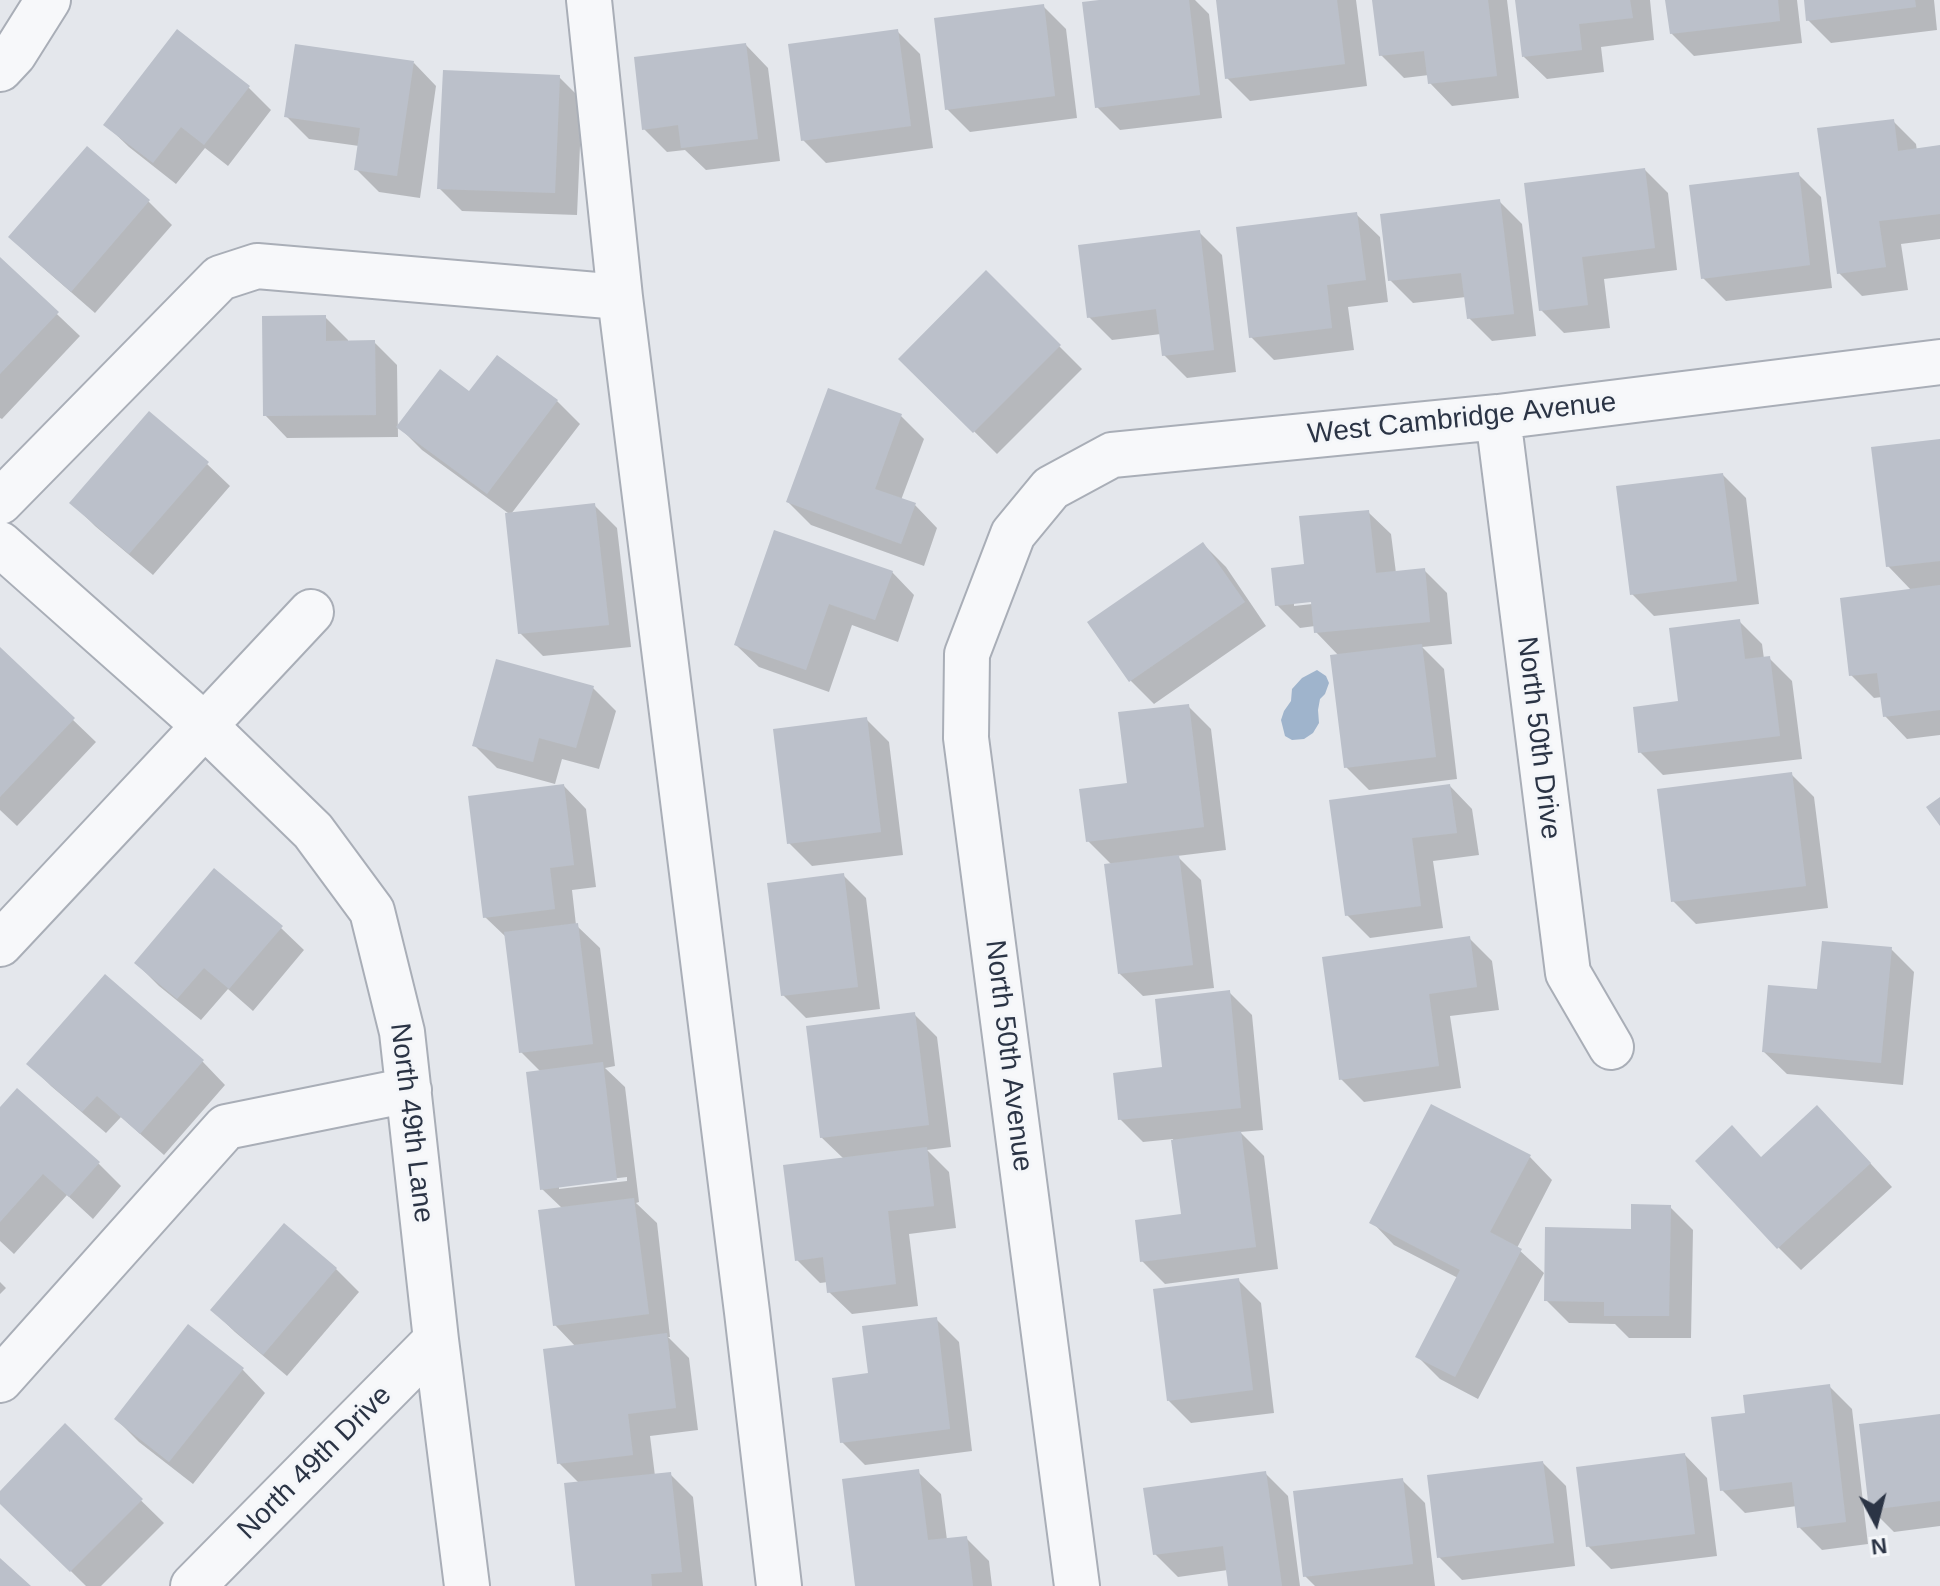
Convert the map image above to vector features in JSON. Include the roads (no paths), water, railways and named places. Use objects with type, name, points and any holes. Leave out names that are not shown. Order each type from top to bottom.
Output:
[{"type":"street","points":[[0,69],[14,54],[48,0]]},
{"type":"street","points":[[589,0],[620,297],[779,1586]]},
{"type":"street","points":[[0,502],[220,278],[257,266],[620,297]]},
{"type":"street","name":"West Cambridge Avenue","points":[[1013,534],[1051,488],[1112,455],[1498,417],[1940,362]]},
{"type":"street","name":"North 50th Drive","points":[[1498,417],[1568,973],[1611,1047]]},
{"type":"street","name":"North 50th Avenue","points":[[1013,534],[967,654],[966,738],[1077,1586]]},
{"type":"street","name":"North 49th Lane","points":[[0,544],[205,726],[313,831],[372,911],[402,1032],[467,1586]]},
{"type":"street","points":[[0,944],[311,612]]},
{"type":"street","points":[[0,1380],[226,1127],[409,1090]]},
{"type":"street","name":"North 49th Drive","points":[[193,1586],[436,1340]]},
{"type":"water","points":[[1317,670],[1326,676],[1329,683],[1320,699],[1319,723],[1313,733],[1304,739],[1292,740],[1285,736],[1281,720],[1284,711],[1291,701],[1292,689],[1302,678]]}]
